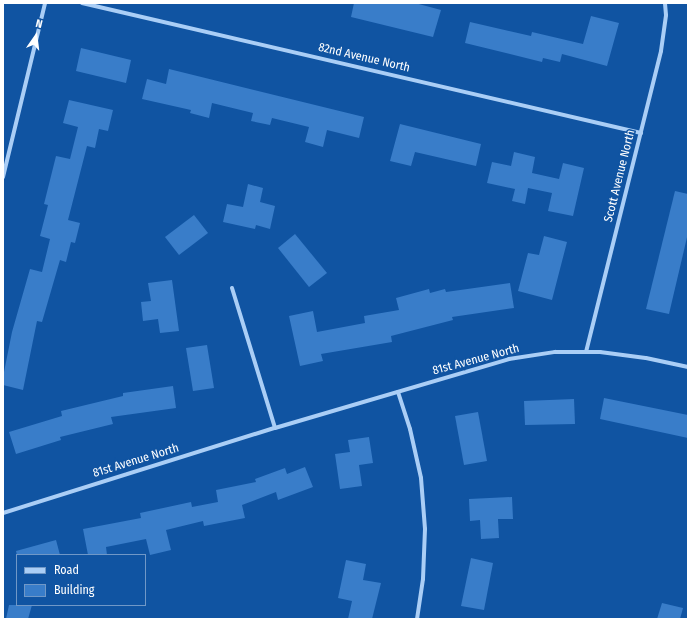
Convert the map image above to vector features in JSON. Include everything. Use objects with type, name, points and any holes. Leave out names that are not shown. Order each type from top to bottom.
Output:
[{"type":"street","points":[[3,177],[45,3]]},
{"type":"street","name":"82nd Avenue North","points":[[82,3],[641,133]]},
{"type":"street","name":"Scott Avenue North","points":[[586,352],[661,51],[666,3]]},
{"type":"street","points":[[232,288],[275,428]]},
{"type":"street","name":"81st Avenue North","points":[[3,513],[275,428],[509,359],[555,352],[600,352],[646,358],[688,367]]},
{"type":"street","points":[[398,392],[410,429],[421,478],[425,529],[423,579],[417,619]]},
{"type":"building","points":[[354,3],[415,3],[441,10],[433,37],[351,17]]},
{"type":"building","points":[[591,16],[619,23],[607,66],[562,54],[560,62],[543,58],[542,62],[465,43],[470,22],[531,36],[532,32],[583,44]]},
{"type":"building","points":[[81,48],[131,60],[126,83],[76,71]]},
{"type":"building","points":[[169,69],[364,117],[359,138],[327,130],[323,147],[305,142],[309,127],[272,118],[270,125],[251,121],[253,113],[212,103],[209,118],[190,113],[191,110],[142,99],[147,79],[166,84]]},
{"type":"building","points":[[69,100],[113,110],[108,131],[99,129],[95,148],[87,146],[68,220],[80,223],[75,243],[71,242],[66,262],[60,260],[42,322],[37,321],[23,390],[3,385],[3,377],[12,332],[30,269],[42,272],[50,239],[40,236],[48,205],[44,204],[56,156],[70,159],[78,127],[63,123]]},
{"type":"building","points":[[400,124],[481,144],[476,166],[415,152],[411,166],[390,161]]},
{"type":"building","points":[[514,152],[535,157],[532,173],[559,179],[563,163],[584,168],[573,216],[548,211],[552,193],[528,188],[525,204],[512,201],[515,189],[487,183],[492,162],[511,166]]},
{"type":"building","points":[[248,184],[263,188],[260,202],[275,206],[270,229],[256,225],[255,229],[223,222],[227,204],[243,207]]},
{"type":"building","points":[[675,191],[688,194],[688,233],[669,314],[646,309]]},
{"type":"building","points":[[194,215],[208,233],[179,255],[165,237]]},
{"type":"building","points":[[295,234],[327,273],[309,287],[278,248]]},
{"type":"building","points":[[544,236],[567,242],[552,300],[518,291],[528,253],[539,255]]},
{"type":"building","points":[[172,280],[179,331],[160,333],[158,319],[143,321],[141,302],[151,301],[148,283]]},
{"type":"building","points":[[510,283],[514,308],[452,317],[453,320],[391,336],[392,342],[321,354],[323,361],[300,366],[289,316],[313,311],[317,332],[365,323],[364,316],[399,310],[396,298],[429,289],[430,293],[445,289],[446,292]]},
{"type":"building","points":[[207,345],[214,388],[193,391],[186,348]]},
{"type":"building","points":[[173,386],[176,408],[111,417],[113,424],[60,437],[61,440],[16,454],[9,432],[62,416],[61,411],[123,396],[123,393]]},
{"type":"building","points":[[604,398],[688,415],[688,438],[600,419]]},
{"type":"building","points":[[574,399],[575,424],[525,425],[524,401]]},
{"type":"building","points":[[478,412],[487,461],[464,465],[455,416]]},
{"type":"building","points":[[369,437],[373,463],[359,465],[362,486],[340,489],[335,454],[350,452],[348,440]]},
{"type":"building","points":[[305,467],[313,487],[278,500],[276,492],[242,505],[245,518],[204,526],[203,521],[166,530],[171,550],[150,555],[146,539],[106,547],[107,554],[88,554],[83,529],[141,518],[140,513],[191,502],[192,507],[218,502],[216,490],[256,482],[255,479],[285,468],[287,474]]},
{"type":"building","points":[[512,497],[513,519],[498,519],[499,538],[481,539],[480,520],[470,521],[469,499]]},
{"type":"building","points":[[56,540],[60,554],[17,554],[16,551]]},
{"type":"building","points":[[471,558],[493,563],[484,610],[461,606]]},
{"type":"building","points":[[346,560],[366,564],[363,580],[381,583],[372,619],[348,619],[352,601],[338,598]]},
{"type":"building","points":[[662,603],[683,608],[680,619],[657,619]]},
{"type":"building","points":[[9,605],[32,606],[28,619],[6,619]]}]
